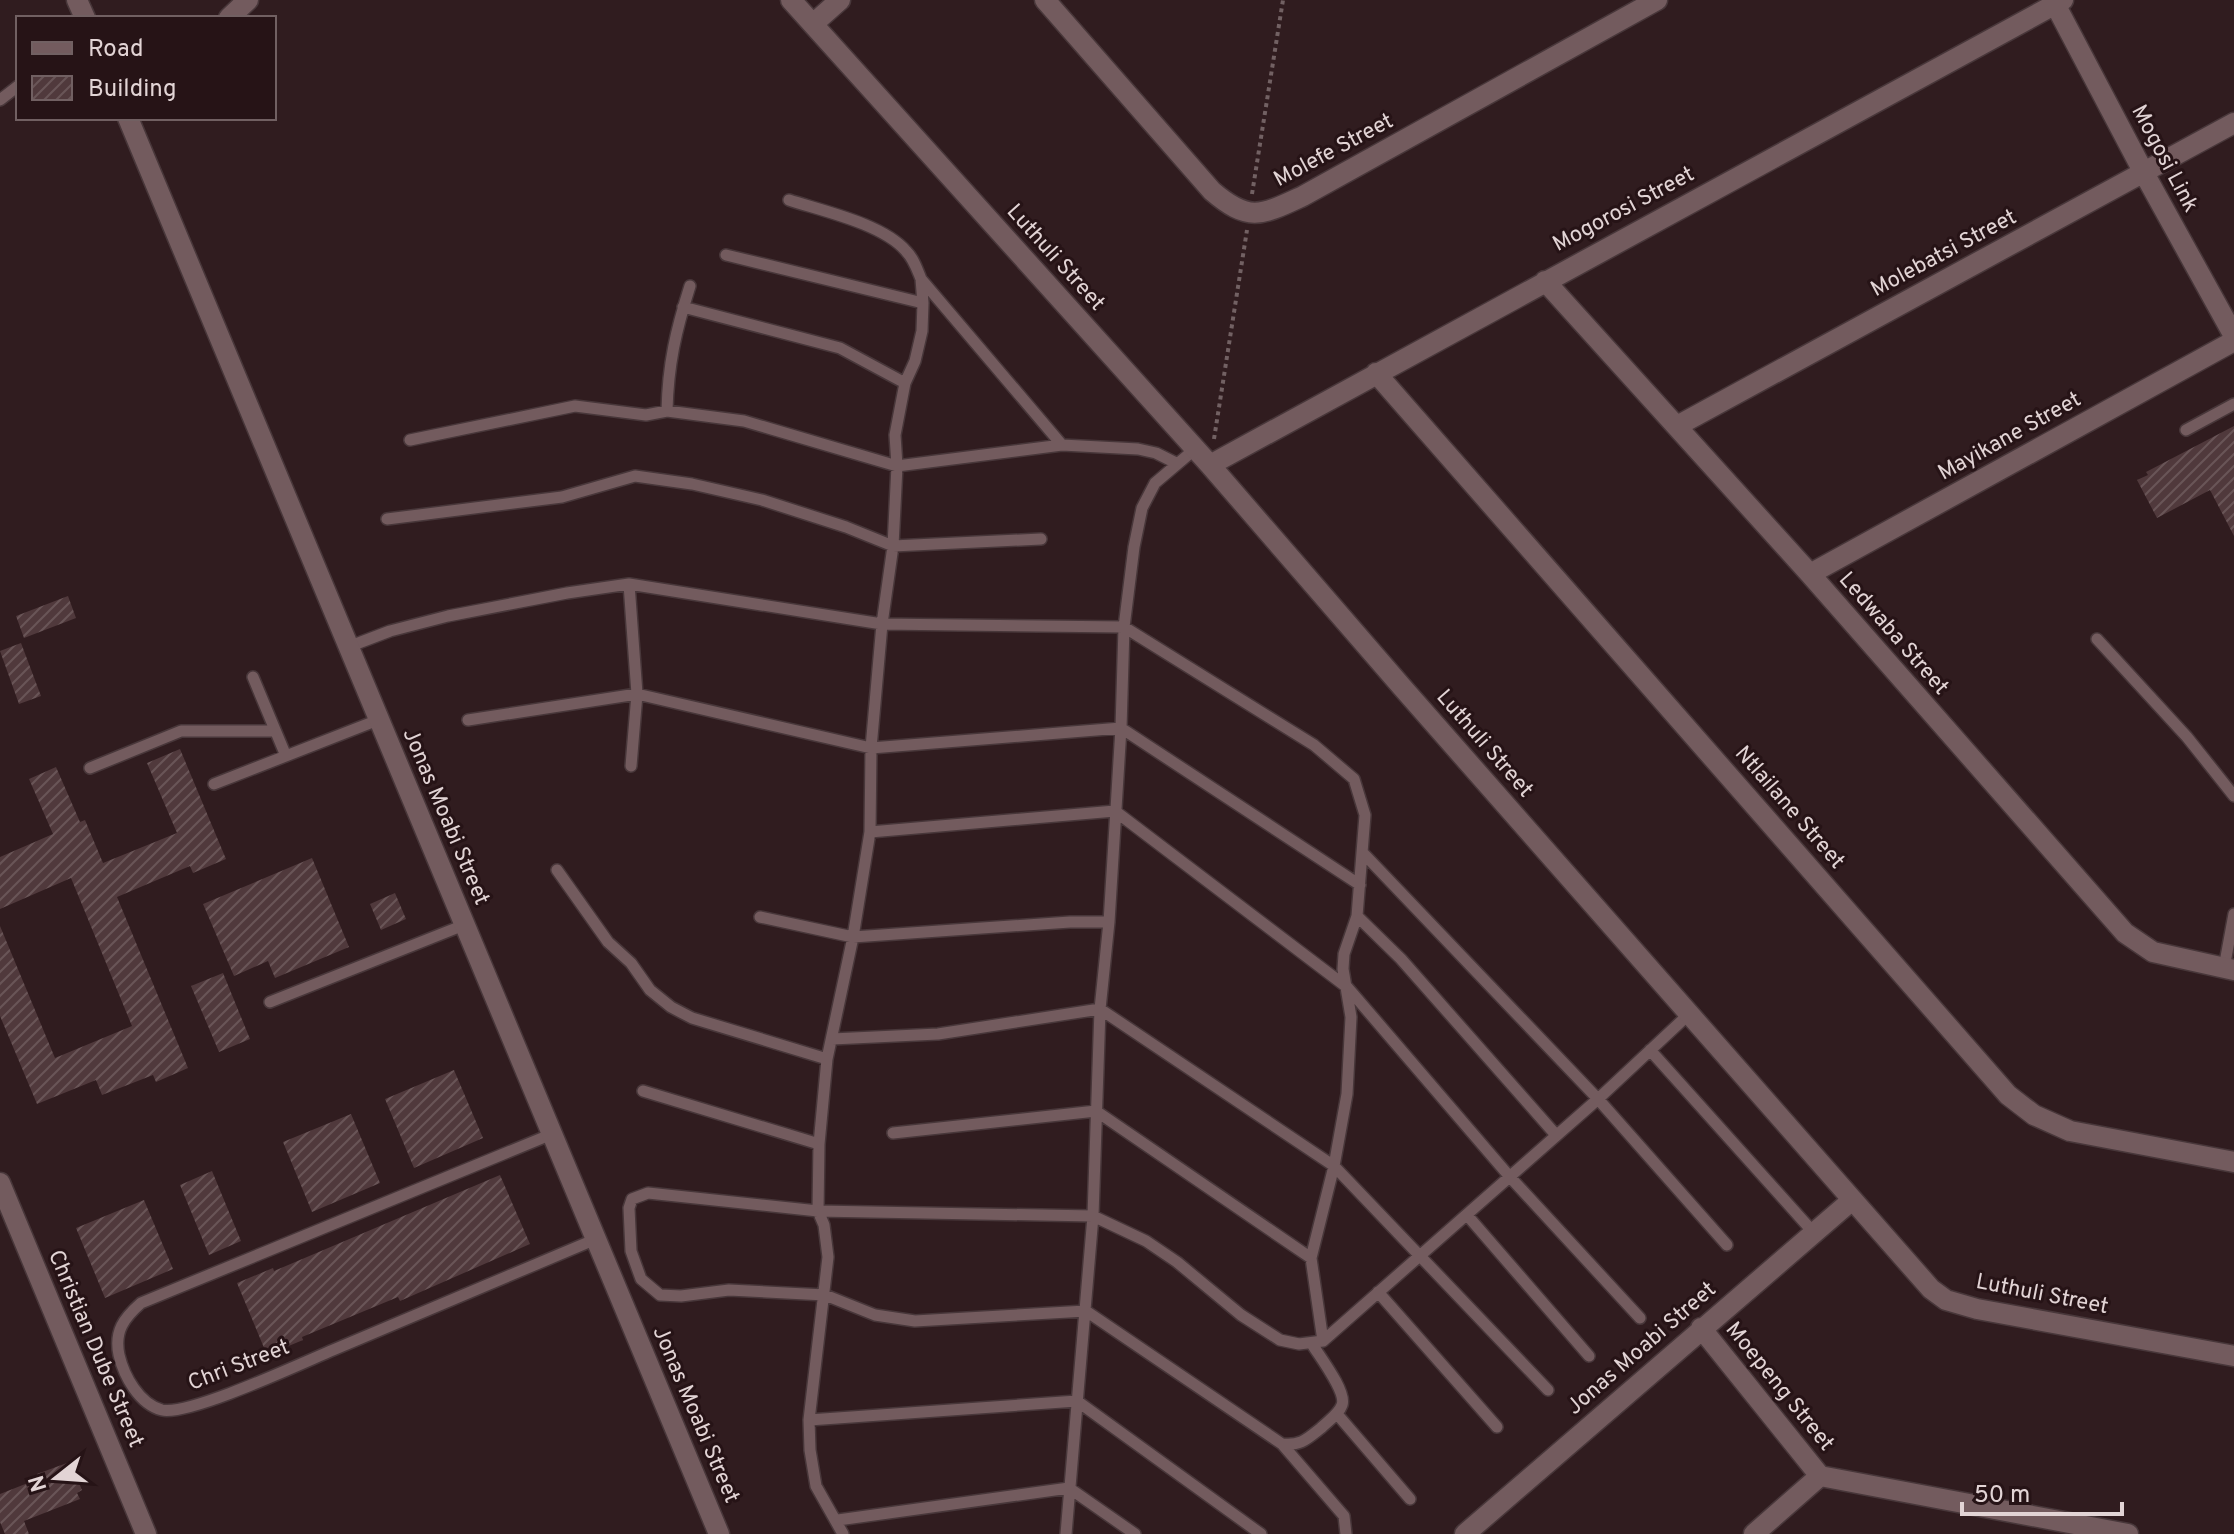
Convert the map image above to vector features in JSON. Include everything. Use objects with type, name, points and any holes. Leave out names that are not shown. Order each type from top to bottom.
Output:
[{"type":"street","points":[[231,16],[248,0]]},
{"type":"street","name":"Luthuli Street","points":[[791,0],[1210,465],[1914,1273],[1946,1300],[1977,1309],[2234,1356]]},
{"type":"street","points":[[813,24],[840,0]]},
{"type":"street","name":"Molefe Street","points":[[1045,0],[1212,191],[1240,213],[1258,213],[1303,196],[1657,0]]},
{"type":"street","name":"Mogosi Link","points":[[2059,2],[2144,173],[2234,339]]},
{"type":"street","name":"Mogorosi Street","points":[[1210,465],[2059,2]]},
{"type":"street","name":"Jonas Moabi Street","points":[[129,120],[719,1534]]},
{"type":"street","name":"Molebatsi Street","points":[[1677,426],[2234,123]]},
{"type":"street","name":"Ledwaba Street","points":[[1545,281],[1810,574],[2125,933],[2153,952],[2229,969]]},
{"type":"street","name":"Mayikane Street","points":[[1810,574],[2234,339]]},
{"type":"street","name":"Ntlailane Street","points":[[1376,373],[2008,1095],[2034,1115],[2070,1131],[2234,1162]]},
{"type":"street","name":"Christian Dube Street","points":[[0,1183],[146,1534]]},
{"type":"street","name":"Jonas Moabi Street","points":[[1465,1534],[1851,1201]]},
{"type":"street","name":"Moepeng Street","points":[[1701,1328],[1820,1476],[2128,1534]]},
{"type":"street","name":"Moepeng Street","points":[[1754,1534],[1820,1476]]},
{"type":"lane","points":[[0,100],[16,88]]},
{"type":"lane","points":[[789,200],[889,236],[915,262],[921,279],[923,303],[922,331],[915,361],[905,383],[895,435],[897,466],[893,546],[882,624],[871,748],[870,832],[853,937],[827,1059],[819,1144],[818,1211],[827,1238],[825,1295],[809,1420],[813,1476],[843,1534]]},
{"type":"lane","points":[[726,255],[923,303]]},
{"type":"lane","points":[[921,279],[1062,445]]},
{"type":"lane","points":[[667,411],[668,367],[690,286]]},
{"type":"lane","points":[[683,307],[840,348],[905,383]]},
{"type":"lane","points":[[2186,430],[2234,404]]},
{"type":"lane","points":[[410,440],[575,406],[646,415],[667,411],[744,421],[897,466],[1062,445],[1138,449],[1156,453],[1176,463]]},
{"type":"lane","points":[[1066,1534],[1093,1216],[1100,1009],[1109,922],[1124,627],[1142,508],[1155,483],[1195,449]]},
{"type":"lane","points":[[387,519],[562,497],[635,476],[692,484],[762,500],[893,546],[1041,539]]},
{"type":"lane","points":[[629,584],[637,694],[631,766]]},
{"type":"lane","points":[[348,647],[390,631],[448,616],[629,584],[882,624],[1124,627],[1314,745],[1341,766],[1354,779],[1361,795],[1365,815],[1364,854],[1357,916],[1344,954],[1351,1042],[1347,1094],[1334,1166],[1311,1258],[1318,1343],[1341,1389],[1343,1405],[1337,1414],[1300,1444],[1282,1444]]},
{"type":"lane","points":[[2097,639],[2187,737],[2234,796]]},
{"type":"lane","points":[[253,677],[286,756]]},
{"type":"lane","points":[[468,720],[637,694],[871,748],[1121,728],[1360,885]]},
{"type":"lane","points":[[214,784],[378,720]]},
{"type":"lane","points":[[90,768],[171,733],[275,731]]},
{"type":"lane","points":[[870,832],[1115,811],[1348,988],[1510,1177],[1640,1318]]},
{"type":"lane","points":[[1364,854],[1598,1099],[1727,1245]]},
{"type":"lane","points":[[557,870],[608,942],[631,963],[650,990],[671,1007],[692,1018],[827,1059]]},
{"type":"lane","points":[[2229,969],[2234,914]]},
{"type":"lane","points":[[1357,916],[1411,970],[1556,1135]]},
{"type":"lane","points":[[760,917],[853,937],[1109,922]]},
{"type":"lane","points":[[270,1002],[464,925]]},
{"type":"lane","points":[[832,1039],[938,1034],[1100,1009],[1334,1166],[1548,1390]]},
{"type":"lane","points":[[1346,1534],[1344,1516],[1282,1444],[1086,1311],[915,1321],[875,1315],[825,1295],[729,1290],[681,1296],[660,1295],[641,1279],[631,1251],[629,1208],[632,1199],[648,1193],[818,1211],[1093,1216],[1146,1241],[1177,1262],[1241,1315],[1280,1340],[1318,1343],[1420,1257],[1688,1015]]},
{"type":"lane","points":[[1650,1050],[1814,1233]]},
{"type":"lane","points":[[643,1091],[819,1144]]},
{"type":"lane","points":[[893,1133],[1096,1111],[1311,1258]]},
{"type":"lane","name":"Chri Street","points":[[552,1134],[141,1303],[127,1316],[118,1331],[117,1346],[121,1362],[140,1397],[163,1410],[179,1410],[246,1386],[596,1239]]},
{"type":"lane","points":[[1467,1215],[1589,1356]]},
{"type":"lane","points":[[1378,1292],[1497,1427]]},
{"type":"lane","points":[[809,1420],[1077,1401],[1261,1534]]},
{"type":"lane","points":[[1337,1414],[1410,1499]]},
{"type":"lane","points":[[838,1520],[1069,1488],[1135,1534]]},
{"type":"building","points":[[2234,426],[2234,536],[2210,490],[2157,518],[2137,480],[2148,475],[2146,472]]},
{"type":"building","points":[[68,596],[76,618],[24,638],[16,616]]},
{"type":"building","points":[[21,643],[41,696],[19,704],[0,651]]},
{"type":"building","points":[[180,749],[226,859],[193,873],[190,866],[117,897],[188,1068],[156,1082],[153,1075],[102,1095],[96,1080],[37,1104],[0,1016],[0,926],[55,1058],[132,1026],[71,878],[0,909],[0,857],[53,834],[29,779],[56,767],[80,822],[85,820],[103,863],[177,833],[147,763]]},
{"type":"building","points":[[312,858],[349,947],[275,978],[268,961],[234,976],[203,904]]},
{"type":"building","points":[[395,893],[406,919],[381,930],[370,904]]},
{"type":"building","points":[[223,973],[250,1039],[219,1052],[191,986]]},
{"type":"building","points":[[454,1070],[483,1138],[414,1168],[385,1099]]},
{"type":"building","points":[[351,1114],[380,1183],[312,1212],[283,1142]]},
{"type":"building","points":[[212,1171],[241,1241],[209,1255],[180,1185]]},
{"type":"building","points":[[500,1175],[530,1244],[400,1301],[398,1297],[302,1337],[303,1340],[267,1355],[237,1283],[273,1268],[274,1271]]},
{"type":"building","points":[[144,1200],[173,1269],[105,1298],[76,1228]]},
{"type":"building","points":[[75,1460],[83,1481],[79,1483],[82,1490],[77,1493],[80,1499],[24,1521],[29,1534],[5,1534],[0,1522],[0,1494],[38,1479],[37,1474]]}]
